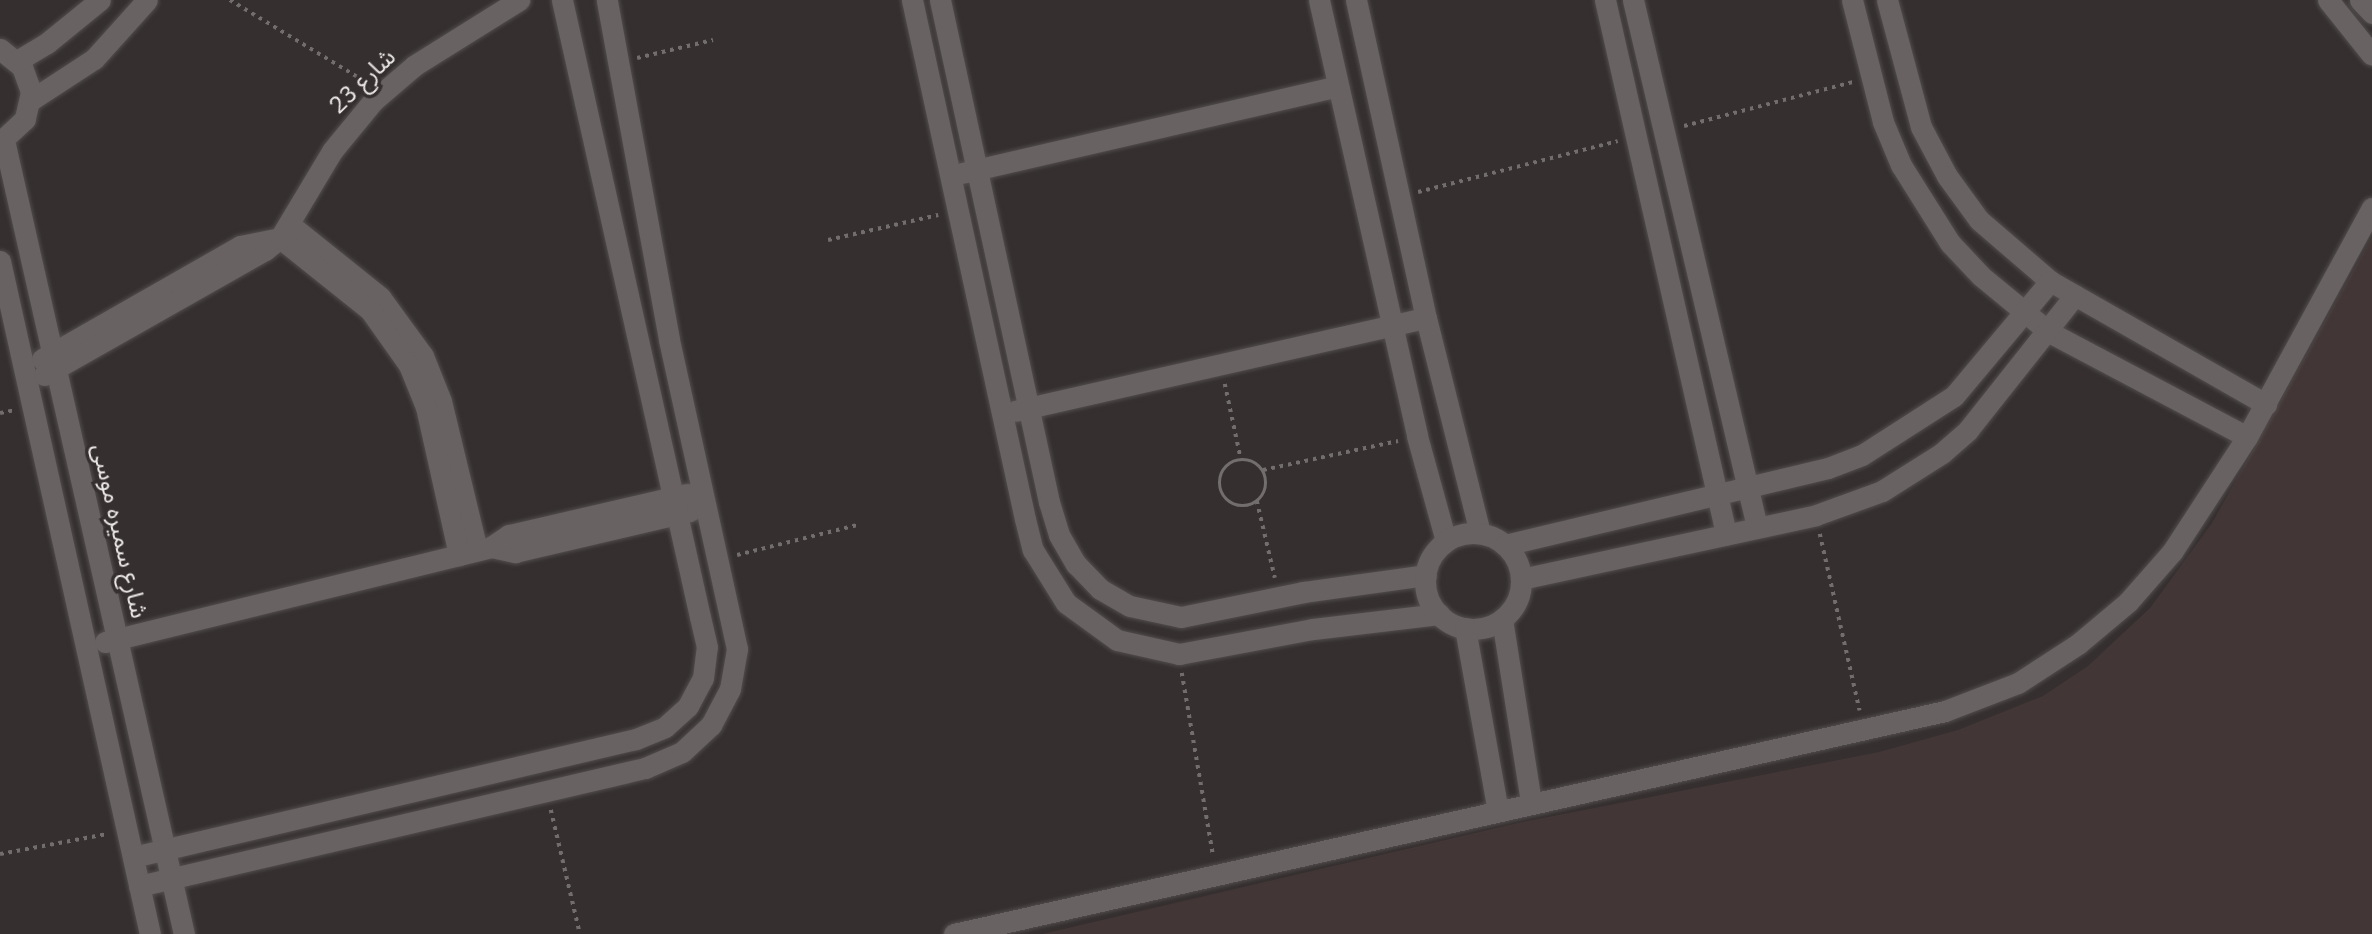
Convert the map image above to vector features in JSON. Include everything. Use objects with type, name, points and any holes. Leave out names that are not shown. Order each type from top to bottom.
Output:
[{"type":"street","points":[[2,141],[25,120],[31,100],[30,83],[8,55],[47,43],[100,0]]},
{"type":"street","points":[[31,100],[94,59],[147,0]]},
{"type":"street","name":"شارع 23","points":[[285,231],[344,134],[383,92],[438,49],[519,0]]},
{"type":"street","points":[[133,857],[636,739],[664,727],[688,706],[703,678],[707,647],[562,0]]},
{"type":"street","points":[[139,886],[645,768],[682,752],[711,725],[730,689],[737,649],[669,339],[621,61],[607,0]]},
{"type":"street","points":[[912,0],[1001,415],[1033,550],[1047,578],[1074,610],[1117,640],[1179,654],[1313,629],[1439,614]]},
{"type":"street","points":[[940,0],[1028,408],[1059,535],[1076,564],[1100,589],[1130,606],[1181,617],[1426,575]]},
{"type":"street","points":[[1319,0],[1417,436],[1446,541]]},
{"type":"street","points":[[1356,0],[1426,318],[1480,533]]},
{"type":"street","points":[[1605,0],[1714,494],[1726,534]]},
{"type":"street","points":[[1633,0],[1745,487],[1757,527]]},
{"type":"street","points":[[1853,0],[1871,78],[1901,165],[1923,205],[1981,276],[2049,332],[2247,437]]},
{"type":"street","points":[[1886,0],[1922,127],[1947,176],[1979,220],[2050,281],[2266,404]]},
{"type":"street","points":[[2328,0],[2372,55]]},
{"type":"street","points":[[2360,0],[2372,13]]},
{"type":"street","points":[[950,175],[1338,86]]},
{"type":"street","name":"شارع سميره موسى","points":[[2,141],[184,934]]},
{"type":"street","points":[[954,934],[1945,711],[2018,683],[2078,644],[2128,602],[2172,552],[2247,437],[2372,208]]},
{"type":"street","points":[[28,376],[54,360],[247,262],[285,231],[370,310],[409,365],[476,551]]},
{"type":"street","points":[[0,261],[28,376],[150,934]]},
{"type":"street","points":[[1505,545],[1828,468],[1894,438],[1954,396],[2050,281]]},
{"type":"street","points":[[1521,579],[1816,515],[1882,491],[1942,453],[1992,404],[2049,332],[2074,295]]},
{"type":"street","points":[[1001,415],[1426,318]]},
{"type":"street","points":[[86,646],[476,551],[509,535],[704,498]]},
{"type":"street","points":[[1480,533],[1505,545],[1521,579],[1512,608],[1502,619],[1490,625],[1465,628],[1439,614],[1431,603],[1426,575],[1433,555],[1446,541],[1480,533]]},
{"type":"street","points":[[1502,619],[1531,803]]},
{"type":"street","points":[[1465,628],[1498,811]]},
{"type":"path","points":[[230,0],[383,92]]},
{"type":"path","points":[[621,61],[713,40]]},
{"type":"path","points":[[1662,131],[1871,78]]},
{"type":"path","points":[[1399,197],[1634,136]]},
{"type":"path","points":[[828,240],[957,211]]},
{"type":"path","points":[[1221,364],[1241,459]]},
{"type":"path","points":[[1241,459],[1263,470],[1417,436]]},
{"type":"path","points":[[1241,459],[1224,470],[1221,491],[1241,506],[1257,501],[1265,489],[1263,470]]},
{"type":"path","points":[[1257,501],[1280,598]]},
{"type":"path","points":[[1816,515],[1864,728]]},
{"type":"path","points":[[718,560],[857,525]]},
{"type":"path","points":[[1179,654],[1216,875]]},
{"type":"path","points":[[547,790],[580,934]]},
{"type":"path","points":[[0,854],[127,830]]},
{"type":"shaded area","points":[[2372,237],[2372,934],[1042,934],[1518,823],[1879,752],[1958,730],[2043,696],[2088,666],[2150,608],[2212,523]]}]
